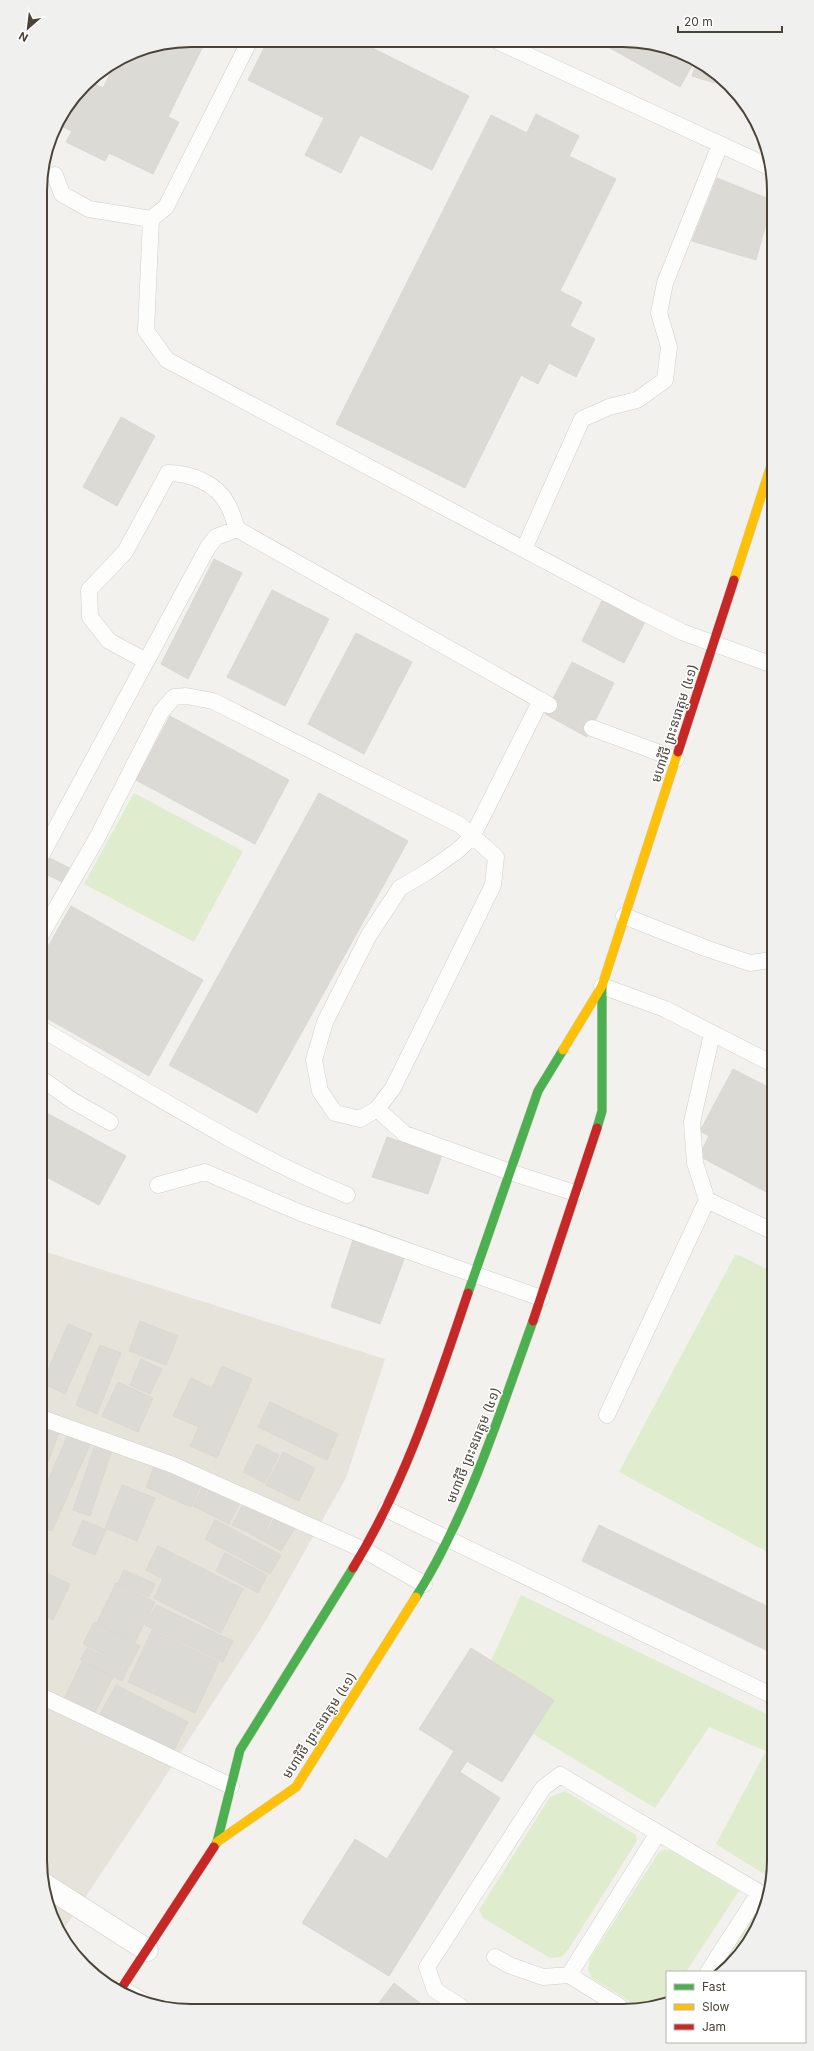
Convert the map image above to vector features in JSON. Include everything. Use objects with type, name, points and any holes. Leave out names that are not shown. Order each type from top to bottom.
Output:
[{"type":"main road","name":"មហាវិថី ព្រះនរោត្តម (៤១)","points":[[123,1987],[217,1842],[240,1750],[364,1550],[386,1509],[420,1432],[538,1090],[602,986],[767,478]]},
{"type":"main road","name":"មហាវិថី ព្រះនរោត្តម (៤១)","points":[[217,1842],[296,1787],[424,1584],[448,1539],[483,1461],[541,1298],[602,1112],[602,986]]},
{"type":"street","points":[[50,1888],[147,1950]]},
{"type":"lane","points":[[55,175],[62,194],[89,209],[151,219],[166,207],[246,47]]},
{"type":"lane","points":[[510,47],[764,165]]},
{"type":"lane","points":[[524,549],[582,419],[609,407],[637,400],[665,380],[669,347],[659,313],[665,283],[720,145]]},
{"type":"lane","points":[[151,219],[146,331],[168,360],[640,611],[682,632],[767,663]]},
{"type":"lane","points":[[47,924],[97,838],[161,712],[174,697],[186,696],[213,701],[460,825],[472,837],[496,857],[493,885],[393,1088],[377,1109],[360,1119],[335,1114],[320,1091],[314,1060],[325,1022],[369,935],[400,888],[457,852],[472,837],[545,702],[237,529],[228,504],[211,485],[182,473],[168,473],[125,552],[89,590],[90,617],[109,640],[146,661]]},
{"type":"lane","points":[[47,845],[208,547],[216,537],[237,529]]},
{"type":"lane","points":[[592,728],[676,759]]},
{"type":"lane","points":[[624,916],[705,948],[750,963],[767,961]]},
{"type":"lane","points":[[602,986],[665,1009],[767,1061]]},
{"type":"lane","points":[[47,1032],[261,1155],[305,1178],[346,1195]]},
{"type":"lane","points":[[607,1415],[707,1200],[695,1163],[692,1122],[712,1034]]},
{"type":"lane","points":[[47,1083],[73,1101],[110,1122]]},
{"type":"lane","points":[[377,1109],[405,1134],[510,1172],[575,1193]]},
{"type":"lane","points":[[158,1185],[205,1172],[301,1213],[541,1298]]},
{"type":"lane","points":[[707,1200],[767,1229]]},
{"type":"lane","points":[[47,1420],[173,1464],[364,1550],[424,1584]]},
{"type":"lane","points":[[386,1509],[767,1693]]},
{"type":"lane","points":[[47,1699],[231,1786]]},
{"type":"lane","points":[[456,2004],[435,1990],[427,1968],[543,1788],[560,1775],[763,1895]]},
{"type":"lane","points":[[569,1975],[658,1833]]},
{"type":"lane","points":[[709,1971],[762,1896]]},
{"type":"lane","points":[[495,1957],[509,1966],[543,1977],[569,1975],[616,2004]]},
{"type":"shaded area","points":[[47,1252],[385,1359],[346,1478],[265,1622],[150,1800],[64,1929],[52,1897],[47,1869]]},
{"type":"green space","points":[[134,793],[243,851],[194,942],[84,884]]},
{"type":"green space","points":[[735,1255],[741,1256],[767,1269],[767,1552],[619,1472]]},
{"type":"green space","points":[[521,1595],[767,1714],[766,1875],[716,1844],[766,1751],[709,1727],[655,1808],[533,1734],[554,1700],[491,1661]]},
{"type":"green space","points":[[565,1791],[636,1835],[637,1841],[568,1950],[561,1957],[550,1958],[483,1918],[479,1910],[550,1797]]},
{"type":"green space","points":[[665,1849],[673,1851],[739,1891],[687,1971],[666,1971],[666,1997],[634,2004],[592,1978],[588,1970],[590,1959],[659,1852]]},
{"type":"green space","points":[[758,1909],[743,1940],[721,1965]]},
{"type":"building","points":[[203,47],[168,117],[179,122],[153,174],[109,153],[105,161],[66,142],[72,131],[62,127],[71,111],[95,84],[103,88],[112,71],[136,58],[172,48]]},
{"type":"building","points":[[264,47],[370,47],[469,96],[432,170],[360,135],[341,173],[305,155],[324,118],[248,80]]},
{"type":"building","points":[[608,47],[642,48],[660,52],[692,65],[680,87]]},
{"type":"building","points":[[695,66],[711,77],[716,81],[715,83],[692,76]]},
{"type":"building","points":[[536,114],[579,136],[569,156],[616,179],[560,291],[582,302],[570,326],[595,339],[576,377],[549,363],[538,384],[521,375],[465,488],[336,424],[491,115],[527,133]]},
{"type":"building","points":[[717,178],[767,198],[767,220],[756,260],[692,241]]},
{"type":"building","points":[[121,417],[155,436],[117,506],[83,487]]},
{"type":"building","points":[[214,559],[242,573],[188,679],[161,664]]},
{"type":"building","points":[[272,590],[329,619],[285,706],[227,677]]},
{"type":"building","points":[[602,601],[645,622],[624,663],[582,641]]},
{"type":"building","points":[[356,633],[412,662],[364,754],[308,724]]},
{"type":"building","points":[[572,662],[614,683],[587,737],[545,714]]},
{"type":"building","points":[[170,716],[289,780],[255,844],[136,780]]},
{"type":"building","points":[[319,793],[408,841],[257,1113],[169,1065]]},
{"type":"building","points":[[47,857],[75,871],[68,885],[47,874]]},
{"type":"building","points":[[71,906],[203,980],[149,1076],[47,1018],[47,948]]},
{"type":"building","points":[[733,1069],[767,1086],[767,1192],[699,1156],[709,1136],[700,1131]]},
{"type":"building","points":[[47,1113],[126,1156],[99,1205],[47,1177]]},
{"type":"building","points":[[387,1137],[442,1155],[428,1194],[372,1177]]},
{"type":"building","points":[[358,1224],[410,1243],[380,1324],[331,1307]]},
{"type":"building","points":[[140,1321],[178,1336],[166,1365],[129,1351]]},
{"type":"building","points":[[68,1324],[92,1334],[65,1394],[47,1385],[47,1372]]},
{"type":"building","points":[[100,1345],[121,1353],[97,1414],[76,1405]]},
{"type":"building","points":[[141,1359],[162,1369],[150,1394],[130,1385]]},
{"type":"building","points":[[222,1366],[252,1379],[217,1458],[190,1446],[199,1427],[173,1416],[191,1378],[212,1388]]},
{"type":"building","points":[[118,1382],[153,1398],[138,1432],[102,1416]]},
{"type":"building","points":[[270,1402],[338,1434],[327,1460],[258,1427]]},
{"type":"building","points":[[47,1425],[60,1430],[47,1462]]},
{"type":"building","points":[[70,1430],[92,1440],[52,1531],[47,1529],[47,1483]]},
{"type":"building","points":[[257,1444],[279,1455],[265,1483],[243,1472]]},
{"type":"building","points":[[95,1445],[112,1450],[90,1516],[73,1510]]},
{"type":"building","points":[[283,1452],[315,1468],[299,1501],[266,1485]]},
{"type":"building","points":[[157,1460],[203,1481],[191,1507],[146,1487]]},
{"type":"building","points":[[206,1480],[242,1499],[229,1524],[193,1506]]},
{"type":"building","points":[[122,1485],[155,1498],[137,1541],[105,1528]]},
{"type":"building","points":[[246,1499],[259,1506],[245,1531],[232,1525]]},
{"type":"building","points":[[260,1506],[274,1514],[261,1540],[246,1531]]},
{"type":"building","points":[[276,1516],[295,1528],[281,1551],[262,1540]]},
{"type":"building","points":[[83,1520],[106,1530],[95,1555],[72,1545]]},
{"type":"building","points":[[215,1520],[281,1555],[270,1574],[205,1539]]},
{"type":"building","points":[[599,1525],[767,1606],[767,1651],[582,1561]]},
{"type":"building","points":[[158,1546],[243,1589],[221,1633],[154,1598],[163,1579],[146,1570]]},
{"type":"building","points":[[225,1553],[267,1575],[258,1593],[216,1571]]},
{"type":"building","points":[[124,1570],[155,1584],[149,1597],[118,1583]]},
{"type":"building","points":[[47,1573],[70,1584],[53,1620],[47,1617]]},
{"type":"building","points":[[116,1583],[155,1602],[145,1623],[106,1604]]},
{"type":"building","points":[[105,1605],[144,1624],[135,1642],[97,1623]]},
{"type":"building","points":[[156,1605],[233,1641],[223,1662],[145,1625]]},
{"type":"building","points":[[94,1622],[140,1646],[129,1667],[83,1644]]},
{"type":"building","points":[[152,1630],[219,1662],[195,1713],[128,1682]]},
{"type":"building","points":[[87,1648],[128,1668],[122,1681],[80,1660]]},
{"type":"building","points":[[471,1648],[554,1700],[502,1782],[467,1761],[460,1772],[500,1798],[389,1976],[302,1923],[355,1839],[387,1859],[454,1751],[419,1729]]},
{"type":"building","points":[[82,1662],[113,1677],[94,1714],[64,1699]]},
{"type":"building","points":[[116,1685],[188,1722],[173,1752],[100,1714]]},
{"type":"building","points":[[394,1983],[421,2004],[378,2004]]},
{"type":"traffic: fast","points":[[597,1128],[602,1111],[602,986]]},
{"type":"traffic: fast","points":[[468,1293],[538,1091],[563,1050]]},
{"type":"traffic: fast","points":[[416,1597],[435,1565],[452,1531],[482,1462],[533,1321]]},
{"type":"traffic: fast","points":[[214,1847],[217,1842],[240,1750],[353,1568]]},
{"type":"traffic: slow","points":[[734,580],[767,478]]},
{"type":"traffic: slow","points":[[563,1050],[602,986],[678,752]]},
{"type":"traffic: slow","points":[[217,1842],[296,1787],[416,1597]]},
{"type":"traffic: jam","points":[[678,752],[734,580]]},
{"type":"traffic: jam","points":[[533,1321],[597,1128]]},
{"type":"traffic: jam","points":[[353,1568],[389,1502],[404,1468],[432,1399],[468,1293]]},
{"type":"traffic: jam","points":[[122,1987],[214,1847]]}]
